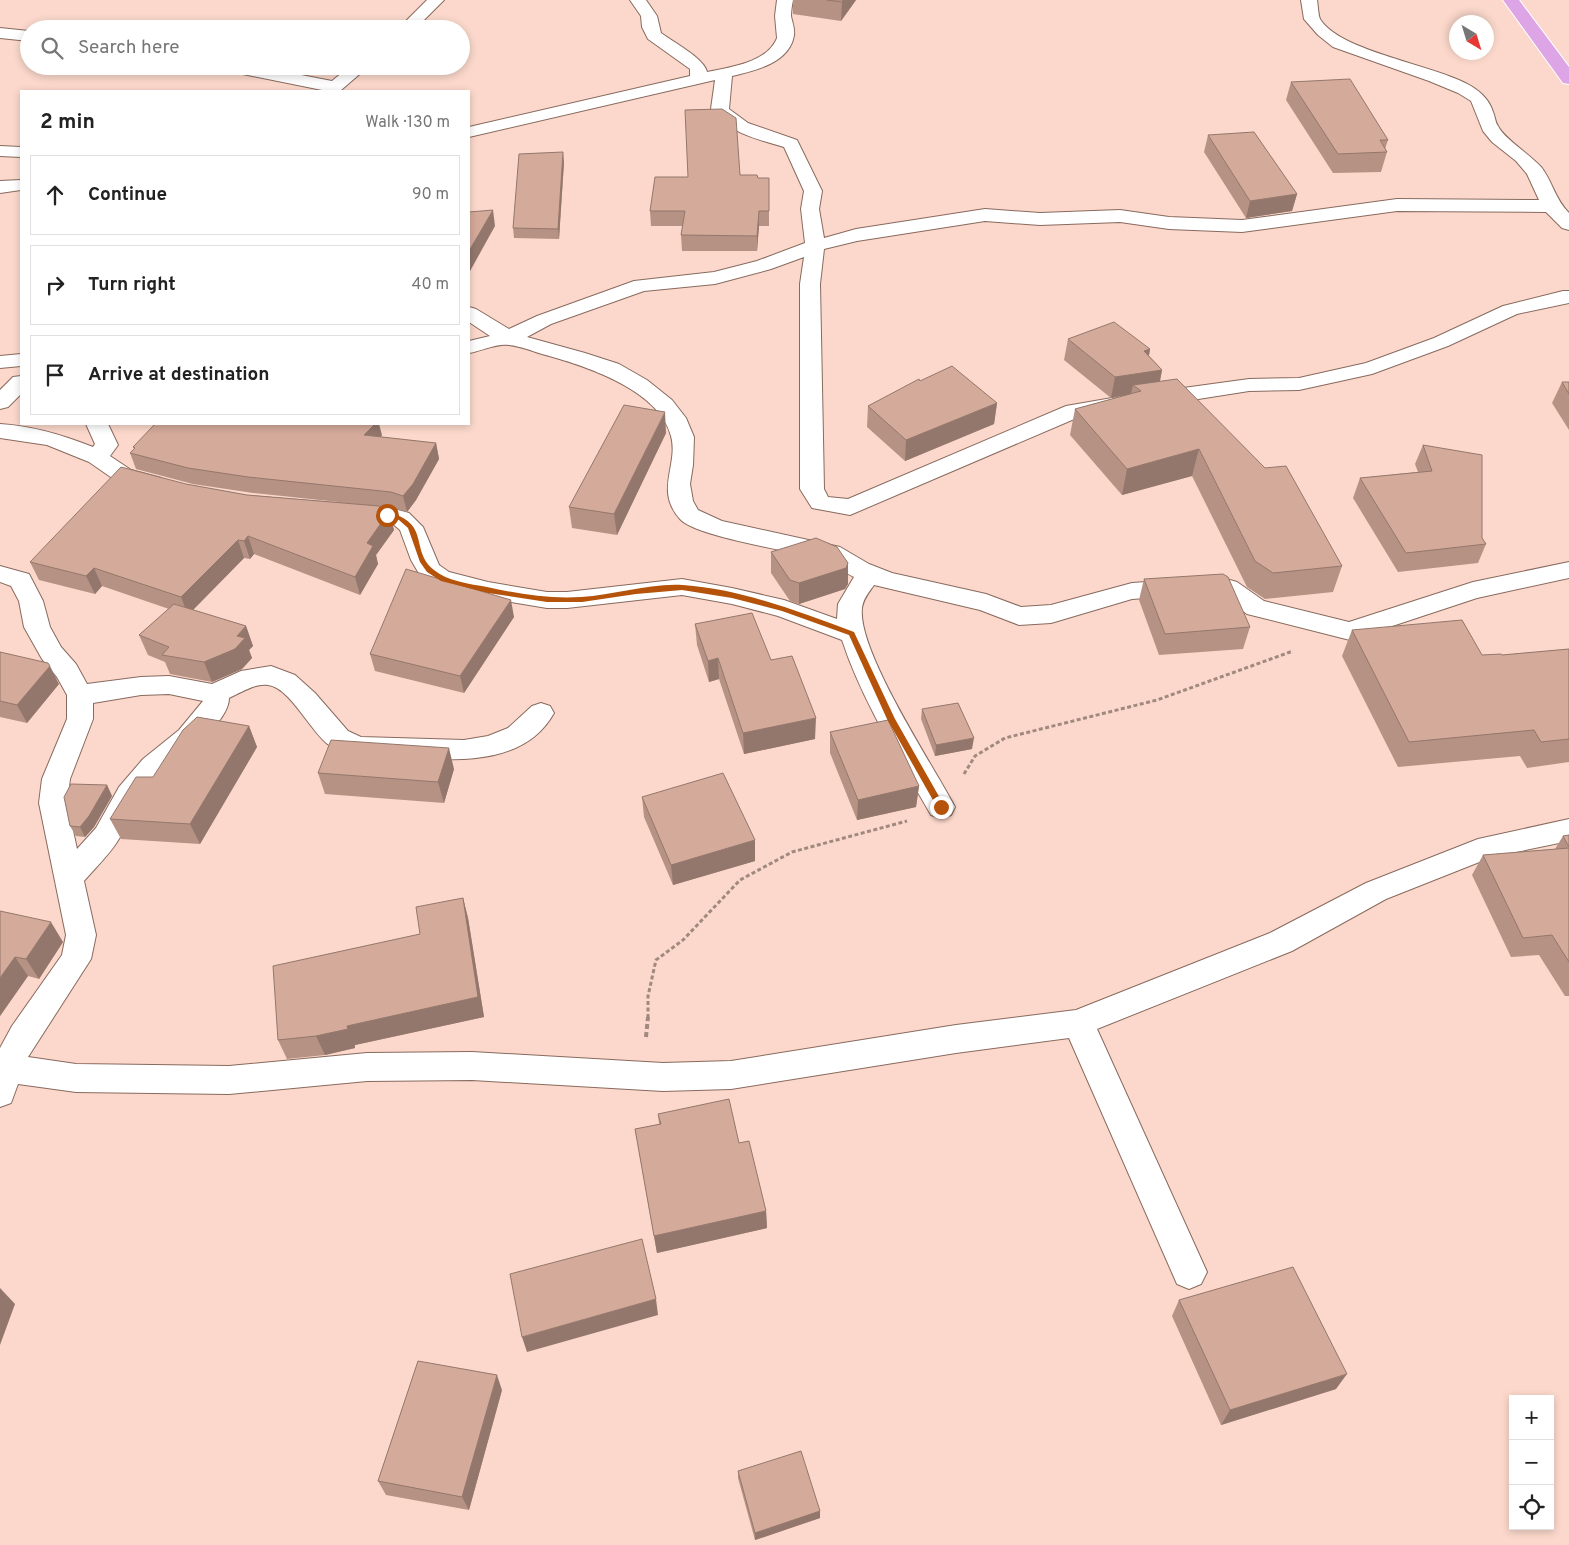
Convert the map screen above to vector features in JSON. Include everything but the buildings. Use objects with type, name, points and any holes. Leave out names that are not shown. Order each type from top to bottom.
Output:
[{"type":"main road","points":[[1512,0],[1569,78]]},
{"type":"street","points":[[415,20],[436,0]]},
{"type":"street","points":[[638,0],[649,16],[650,27],[654,36],[698,68],[699,80]]},
{"type":"street","points":[[470,132],[750,67],[766,60],[777,52],[784,42],[786,32],[783,15],[785,0]]},
{"type":"street","points":[[1309,0],[1312,19],[1339,44],[1435,77],[1464,89],[1476,98],[1484,109],[1489,127],[1498,138],[1522,157],[1535,172],[1551,206],[1569,224]]},
{"type":"street","points":[[0,34],[20,35]]},
{"type":"street","points":[[724,74],[720,109],[723,115],[751,131],[791,144],[797,152],[813,191],[810,209],[815,246],[810,284],[812,489],[820,503],[850,507],[1074,411],[1248,385],[1300,384],[1372,368],[1441,342],[1510,310],[1569,297]]},
{"type":"street","points":[[269,75],[332,89],[350,75]]},
{"type":"street","points":[[0,151],[20,152]]},
{"type":"street","points":[[470,347],[508,338],[544,320],[641,285],[715,278],[764,265],[815,246],[856,235],[985,215],[1040,219],[1120,216],[1169,223],[1242,226],[1397,205],[1551,206]]},
{"type":"street","points":[[470,314],[508,338],[578,357],[610,369],[639,385],[664,404],[675,418],[683,437],[682,465],[678,484],[681,501],[689,515],[715,527],[831,553],[860,570],[886,580],[986,602],[1019,616],[1051,614],[1098,599],[1132,591],[1219,585],[1228,588],[1256,608],[1350,631],[1473,590],[1569,570]]},
{"type":"street","points":[[0,362],[20,360]]},
{"type":"street","points":[[0,373],[20,382]]},
{"type":"street","points":[[0,402],[20,383]]},
{"type":"street","points":[[97,425],[107,445],[97,457]]},
{"type":"street","points":[[0,431],[17,432],[53,439],[97,457],[116,482],[176,489]]},
{"type":"street","points":[[335,510],[401,518],[411,527],[423,560],[430,571],[441,578],[488,590],[547,600],[567,600],[682,587],[732,596],[784,609],[852,634]]},
{"type":"street","points":[[870,573],[853,597],[848,611],[852,634],[891,719],[941,807]]},
{"type":"street","points":[[13,579],[31,601],[37,627],[51,653],[67,671],[80,695],[80,719],[56,779],[53,803],[81,935],[76,959],[23,1036],[3,1080],[76,1078],[229,1080],[367,1067],[472,1066],[664,1077],[731,1075],[956,1038],[1078,1023],[1280,942],[1376,891],[1488,847],[1569,830]]},
{"type":"street","points":[[80,695],[141,686],[169,685],[214,694],[250,678],[271,675],[286,682],[306,700],[338,738],[358,747],[464,750],[492,746],[518,735],[541,713]]},
{"type":"street","points":[[68,879],[106,836],[129,795],[153,766],[189,737],[214,708],[216,700],[214,694]]},
{"type":"street","points":[[1078,1023],[1189,1272]]},
{"type":"route","points":[[387,515],[401,518],[411,527],[423,560],[430,571],[441,578],[488,590],[547,600],[582,600],[636,591],[682,587],[732,596],[784,609],[852,634],[891,719],[941,807]]}]
